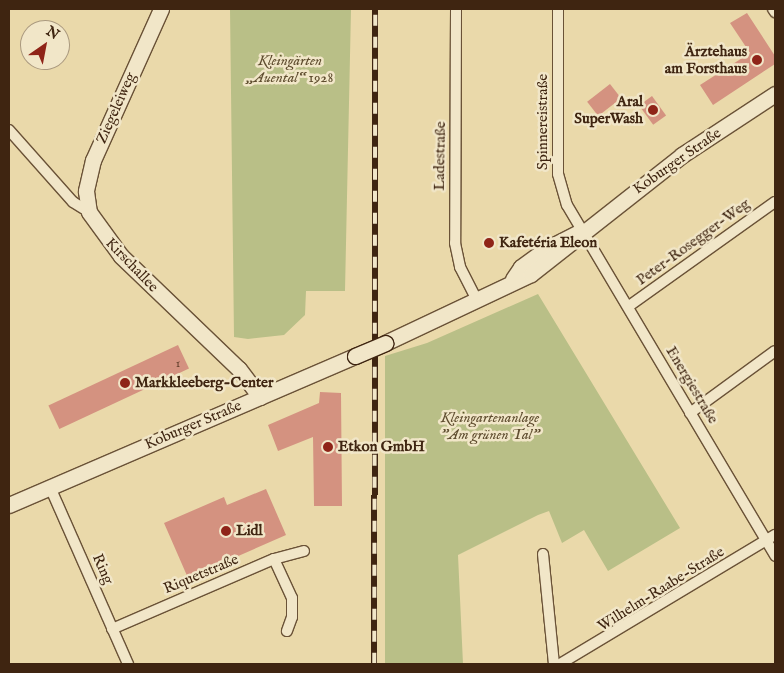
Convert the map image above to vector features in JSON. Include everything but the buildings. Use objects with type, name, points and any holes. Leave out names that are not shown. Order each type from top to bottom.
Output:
[{"type":"main road","name":"Ziegeleiweg","points":[[89,212],[86,191],[93,160],[160,9]]},
{"type":"main road","name":"Koburger Straße","points":[[9,505],[355,356],[476,299],[513,279],[521,267],[546,249],[581,231],[682,155],[775,94]]},
{"type":"main road","name":"Kirschallee","points":[[89,212],[121,256],[239,369],[260,397]]},
{"type":"street","name":"Ladestraße","points":[[456,9],[454,243],[460,267],[476,299]]},
{"type":"street","name":"Spinnereistraße","points":[[558,9],[558,174],[567,205],[581,231]]},
{"type":"street","name":"Kirschallee","points":[[9,130],[73,202],[89,212]]},
{"type":"street","name":"Peter-Rosegger-Weg","points":[[629,306],[775,202]]},
{"type":"street","name":"Energiestraße","points":[[581,231],[629,306],[690,413],[771,538],[775,556]]},
{"type":"street","points":[[690,413],[775,351]]},
{"type":"street","name":"Ring","points":[[50,487],[128,664]]},
{"type":"street","name":"Wilhelm-Raabe-Straße","points":[[560,664],[771,538]]},
{"type":"street","name":"Riquetstraße","points":[[112,629],[274,559],[304,551]]},
{"type":"street","points":[[543,554],[554,664]]},
{"type":"street","points":[[274,559],[292,598],[292,617],[287,631]]},
{"type":"green space","name":"Kleingärten „Auental“ 1928","points":[[230,9],[351,9],[345,291],[306,291],[305,315],[284,335],[248,339],[234,337]]},
{"type":"green space","name":"Kleingartenanlage \"Am grünen Tal\"","points":[[538,294],[680,528],[608,571],[584,530],[562,543],[549,511],[538,515],[458,555],[463,664],[385,664],[385,356],[427,343]]},
{"type":"railway","points":[[374,664],[375,9]]},
{"type":"place","name":"Ärztehaus am Forsthaus","points":[[757,60]]},
{"type":"place","name":"Aral SuperWash","points":[[653,110]]},
{"type":"place","name":"Kafetéria Eleon","points":[[489,243]]},
{"type":"place","name":"Markkleeberg-Center","points":[[125,383]]},
{"type":"place","name":"Etkon GmbH","points":[[328,447]]},
{"type":"place","name":"Lidl","points":[[226,531]]}]
